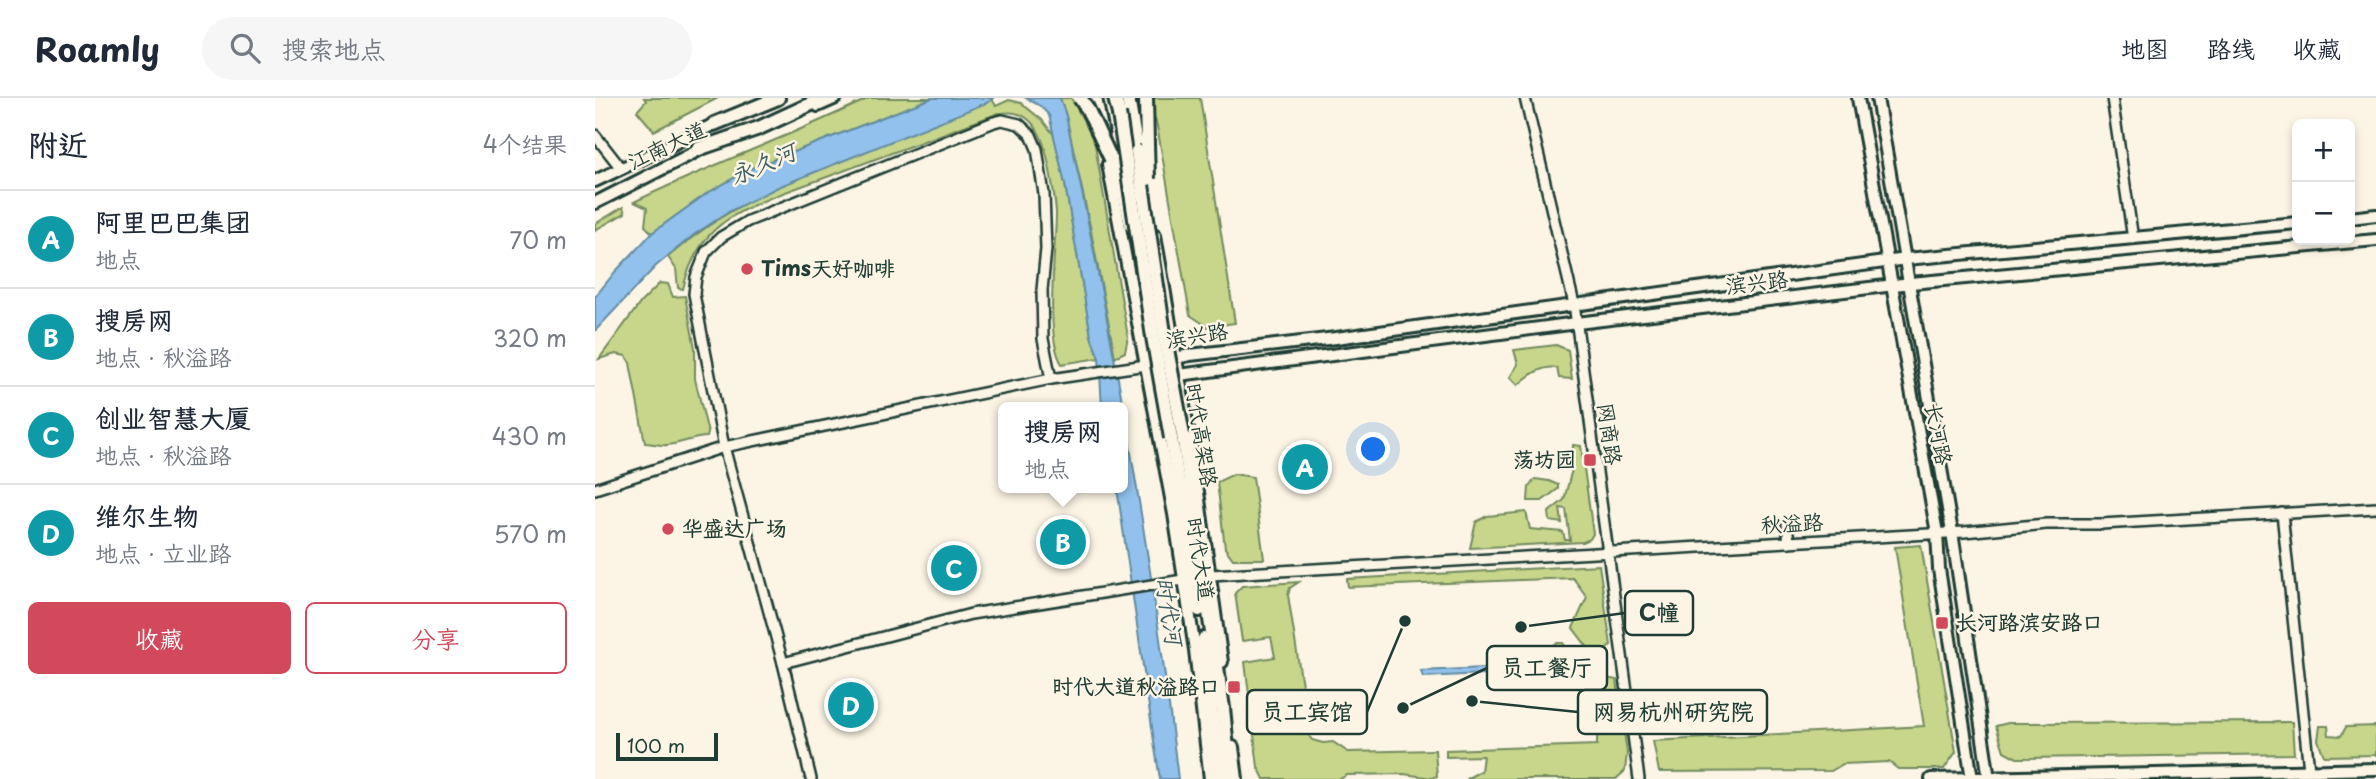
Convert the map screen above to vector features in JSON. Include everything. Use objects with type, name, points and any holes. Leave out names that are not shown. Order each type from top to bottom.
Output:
[{"type":"highway","points":[[714,124],[778,98]]},
{"type":"highway","points":[[698,149],[759,128],[800,104],[824,98]]},
{"type":"highway","points":[[1080,98],[1100,134],[1125,197],[1145,285]]},
{"type":"highway","name":"时代高架路","points":[[1116,98],[1205,645],[1219,779]]},
{"type":"highway","name":"时代高架路","points":[[1130,98],[1223,708],[1230,779]]},
{"type":"highway","points":[[1149,98],[1147,162],[1151,246]]},
{"type":"main road","name":"江南大道","points":[[595,181],[764,98]]},
{"type":"main road","name":"江南大道","points":[[595,203],[698,149],[790,120],[836,98]]},
{"type":"main road","name":"时代大道","points":[[1096,98],[1162,444],[1195,650],[1210,779]]},
{"type":"main road","name":"时代大道","points":[[1130,98],[1211,575],[1237,779]]},
{"type":"main road","name":"长河路","points":[[1858,98],[1937,533],[1940,569],[1972,778]]},
{"type":"main road","name":"长河路","points":[[1877,98],[1911,283],[1989,778]]},
{"type":"main road","points":[[2355,217],[2376,215]]},
{"type":"main road","name":"滨兴路","points":[[1146,365],[1176,358],[1906,259],[2292,223]]},
{"type":"main road","name":"滨兴路","points":[[1146,365],[1179,375],[1911,283],[2376,240]]},
{"type":"main road","points":[[1931,779],[2376,769]]},
{"type":"street","name":"网商路","points":[[1525,98],[1574,304],[1639,779]]},
{"type":"street","points":[[2112,98],[2133,239]]},
{"type":"street","points":[[811,779],[783,663],[723,447],[694,293],[696,277],[706,253],[721,237],[774,209],[994,122],[1002,120],[1019,124],[1031,135],[1037,149],[1044,194],[1046,249],[1042,290],[1043,339],[1051,379]]},
{"type":"street","points":[[595,135],[620,167]]},
{"type":"street","name":"滨兴路","points":[[595,489],[723,447],[1051,379],[1146,365]]},
{"type":"street","name":"秋溢路","points":[[1211,575],[1952,533],[2046,524],[2101,524],[2376,508]]},
{"type":"street","points":[[2282,513],[2309,770]]},
{"type":"street","points":[[1787,524],[1789,542]]},
{"type":"street","points":[[783,663],[971,614],[1183,580]]},
{"type":"green space","points":[[644,98],[718,98],[654,131],[637,111],[646,101]]},
{"type":"green space","points":[[869,98],[932,98],[750,169],[706,194],[652,233],[645,226],[647,208],[634,202]]},
{"type":"green space","points":[[1060,98],[1071,98],[1094,139],[1128,337],[1125,352],[1115,357],[1090,226]]},
{"type":"green space","points":[[1149,98],[1200,98],[1235,323],[1208,327],[1190,315],[1157,126]]},
{"type":"green space","points":[[992,99],[996,106],[1009,100],[1021,103],[1042,120],[1054,135],[1091,336],[1099,358],[1062,364],[1057,351],[1052,314],[1056,213],[1051,177],[1045,149],[1035,126],[1023,116],[1013,113],[999,113],[747,208],[724,222],[709,236],[693,261],[683,289],[678,288],[676,269],[668,257],[734,209],[778,187]]},
{"type":"green space","points":[[623,207],[625,213],[595,230],[595,224]]},
{"type":"green space","points":[[660,283],[668,284],[673,297],[685,296],[695,348],[695,379],[708,433],[707,437],[664,445],[645,443],[630,363],[626,356],[616,354],[599,359],[641,302]]},
{"type":"green space","points":[[1556,345],[1568,350],[1572,379],[1559,378],[1557,368],[1536,372],[1518,385],[1510,377],[1518,364],[1514,350]]},
{"type":"green space","points":[[1573,445],[1581,446],[1593,534],[1590,539],[1583,542],[1470,548],[1476,522],[1487,516],[1526,512],[1530,529],[1563,532],[1565,540],[1570,540],[1566,509],[1560,508],[1562,523],[1550,521],[1549,512],[1564,500],[1572,469]]},
{"type":"green space","points":[[1234,474],[1253,477],[1264,559],[1233,559],[1225,548],[1217,482]]},
{"type":"green space","points":[[1535,479],[1549,481],[1558,485],[1558,489],[1542,501],[1528,501],[1529,487]]},
{"type":"green space","points":[[1921,545],[1956,752],[1944,769],[1898,769],[1889,762],[1843,764],[1831,771],[1659,772],[1653,741],[1924,726],[1895,547]]},
{"type":"green space","points":[[1599,565],[1611,645],[1603,653],[1592,653],[1573,628],[1587,597],[1573,578],[1348,587],[1347,579]]},
{"type":"green space","points":[[1299,582],[1290,588],[1288,595],[1306,711],[1302,721],[1312,740],[1333,742],[1348,752],[1435,750],[1437,776],[1432,778],[1404,774],[1347,775],[1340,779],[1264,779],[1258,767],[1245,662],[1275,657],[1271,637],[1242,641],[1235,593],[1242,586]]},
{"type":"green space","points":[[1557,643],[1563,643],[1573,657],[1568,673],[1554,669],[1546,660],[1545,650]]},
{"type":"green space","points":[[1601,677],[1617,680],[1627,753],[1625,771],[1616,779],[1466,779],[1481,771],[1483,756],[1446,757],[1446,750],[1597,745],[1601,730],[1579,699],[1587,684]]},
{"type":"green space","points":[[2292,722],[2294,754],[2017,758],[2004,751],[1996,726],[2008,723]]},
{"type":"green space","points":[[2320,726],[2328,726],[2329,735],[2341,736],[2346,727],[2376,726],[2376,755],[2324,756],[2318,740]]},
{"type":"water","name":"永久河","points":[[932,98],[993,98],[989,102],[778,187],[730,211],[695,234],[656,266],[595,331],[595,297],[615,272],[652,233],[706,194],[750,169]]},
{"type":"water","points":[[1026,98],[1060,98],[1066,116],[1122,402],[1102,402],[1099,358],[1091,336],[1065,184],[1049,115]]},
{"type":"water","points":[[1128,436],[1144,529],[1178,779],[1160,779],[1118,493],[1128,493]]},
{"type":"water","points":[[1527,666],[1527,672],[1423,677],[1421,671]]},
{"type":"place","name":"Tims天好咖啡","points":[[747,269]]},
{"type":"place","name":"荡坊园","points":[[1590,460]]},
{"type":"place","name":"阿里巴巴集团","points":[[1305,467]]},
{"type":"place","name":"华盛达广场","points":[[668,529]]},
{"type":"place","name":"搜房网","points":[[1063,542]]},
{"type":"place","name":"创业智慧大厦","points":[[954,568]]},
{"type":"place","name":"员工宾馆","points":[[1405,621]]},
{"type":"place","name":"长河路滨安路口","points":[[1942,623]]},
{"type":"place","name":"C幢","points":[[1521,627]]},
{"type":"place","name":"时代大道秋溢路口","points":[[1234,687]]},
{"type":"place","name":"网易杭州研究院","points":[[1472,701]]},
{"type":"place","name":"维尔生物","points":[[851,705]]},
{"type":"place","name":"员工餐厅","points":[[1403,708]]},
{"type":"water label","name":"时代河","points":[[1169,611]]}]
